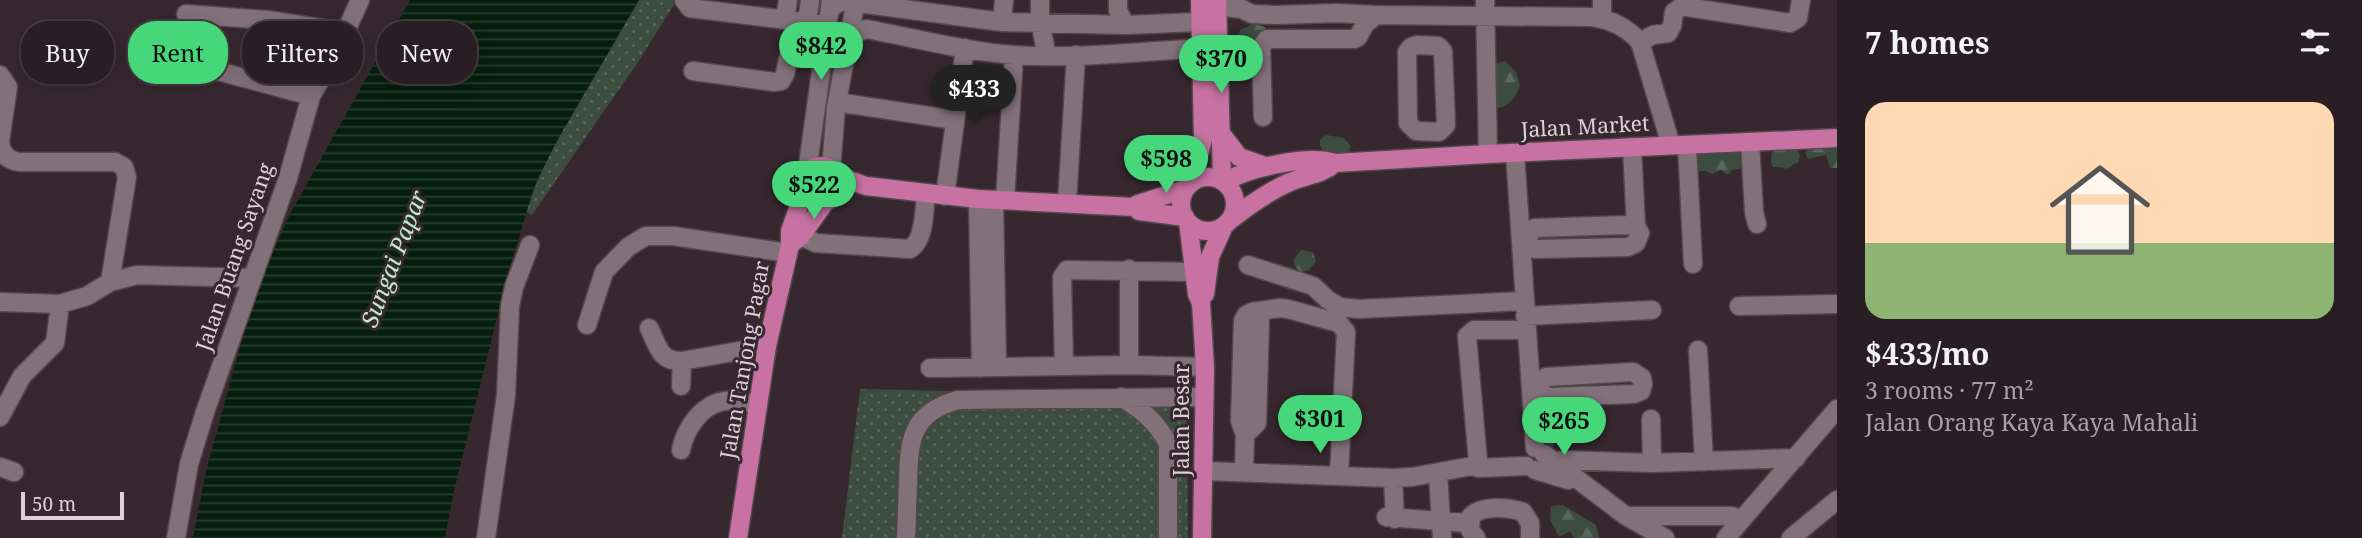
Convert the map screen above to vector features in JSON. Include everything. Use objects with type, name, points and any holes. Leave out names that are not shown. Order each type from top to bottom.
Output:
[{"type":"main road","points":[[1186,220],[1181,208],[1181,198],[1188,186],[1202,139],[1200,48],[1210,10]]},
{"type":"main road","points":[[1210,10],[1223,182]]},
{"type":"main road","points":[[1220,132],[1239,157],[1266,166]]},
{"type":"main road","name":"Jalan Market","points":[[1223,182],[1266,166],[1323,159],[1335,163],[1488,153],[1837,138]]},
{"type":"main road","name":"Jalan Market","points":[[1226,224],[1273,190],[1293,180],[1327,171],[1335,163]]},
{"type":"main road","points":[[833,185],[821,166],[807,172],[803,181],[804,192],[816,202],[833,185],[866,186],[992,200],[1134,207],[1139,211],[1186,220],[1196,228],[1205,230],[1215,230],[1226,224],[1235,208],[1235,201],[1223,182],[1207,177],[1134,207]]},
{"type":"main road","points":[[793,245],[833,185]]},
{"type":"main road","name":"Jalan Tanjong Pagar","points":[[738,538],[767,346],[793,245],[790,231],[804,192]]},
{"type":"main road","name":"Jalan Besar","points":[[1186,220],[1197,294],[1202,303]]},
{"type":"main road","name":"Jalan Besar","points":[[1202,538],[1205,367],[1202,303],[1210,257],[1226,224]]},
{"type":"street","name":"Jalan Buang Sayang","points":[[350,21],[360,0]]},
{"type":"street","points":[[684,0],[690,8],[796,21],[829,12]]},
{"type":"street","points":[[788,0],[796,21]]},
{"type":"street","points":[[693,71],[781,81],[785,74],[796,21],[810,0]]},
{"type":"street","points":[[986,52],[1004,0]]},
{"type":"street","points":[[1040,0],[1040,22],[1063,56],[1063,203]]},
{"type":"street","points":[[1118,0],[1118,10],[1125,25]]},
{"type":"street","points":[[1602,0],[1602,19]]},
{"type":"street","points":[[1640,42],[1653,35],[1668,33],[1674,12],[1687,4],[1785,23],[1798,18],[1801,0]]},
{"type":"street","points":[[807,172],[829,12],[843,1],[995,21],[1125,25],[1210,10],[1242,9],[1252,13],[1275,15],[1337,6],[1376,15],[1433,16],[1485,8],[1602,19],[1620,25],[1640,42],[1679,145],[1693,264]]},
{"type":"street","points":[[833,185],[836,107],[856,2]]},
{"type":"street","points":[[1485,8],[1488,153]]},
{"type":"street","points":[[186,14],[274,21]]},
{"type":"street","points":[[1274,40],[1275,15]]},
{"type":"street","points":[[1263,117],[1261,47],[1267,39],[1353,39],[1358,37],[1365,24],[1376,15]]},
{"type":"street","points":[[1433,16],[1434,45]]},
{"type":"street","points":[[850,36],[866,29],[1014,55],[1063,56],[1200,48]]},
{"type":"street","points":[[1434,45],[1441,48],[1444,55],[1447,125],[1439,132],[1416,131],[1408,123],[1407,52],[1411,47],[1434,45]]},
{"type":"street","points":[[945,196],[965,48]]},
{"type":"street","points":[[989,367],[992,200],[1014,55]]},
{"type":"street","points":[[228,73],[311,96]]},
{"type":"street","points":[[0,75],[8,87],[0,141],[0,147],[7,158],[19,162],[115,162],[126,172],[110,282]]},
{"type":"street","name":"Jalan Buang Sayang","points":[[176,538],[189,464],[251,278],[288,178],[311,96],[318,84]]},
{"type":"street","points":[[836,107],[843,103],[956,120]]},
{"type":"street","points":[[1746,142],[1747,207]]},
{"type":"street","points":[[1746,142],[1757,224]]},
{"type":"street","points":[[1524,240],[1535,228],[1636,227],[1632,147]]},
{"type":"street","points":[[1515,153],[1524,240],[1525,316],[1535,387],[1533,458]]},
{"type":"street","points":[[587,325],[604,272],[636,240],[646,236],[910,249],[920,237],[926,194]]},
{"type":"street","points":[[486,538],[506,395],[510,306],[514,287],[530,245]]},
{"type":"street","points":[[1248,265],[1313,286],[1340,307],[1525,316],[1653,310]]},
{"type":"street","points":[[1064,366],[1064,272],[1071,269],[1195,272]]},
{"type":"street","points":[[1129,269],[1129,365]]},
{"type":"street","points":[[0,302],[60,304],[87,296],[110,282],[137,275],[251,278]]},
{"type":"street","points":[[0,417],[22,376],[55,343],[60,304]]},
{"type":"street","points":[[1739,306],[1837,304]]},
{"type":"street","points":[[1244,471],[1246,430],[1257,423],[1260,321],[1257,314],[1252,312],[1280,308],[1339,323],[1346,332],[1339,475]]},
{"type":"street","points":[[1525,316],[1474,330],[1467,335],[1475,464],[1479,468],[1519,465],[1533,458]]},
{"type":"street","points":[[649,328],[670,361],[767,346]]},
{"type":"street","points":[[1698,350],[1704,462]]},
{"type":"street","points":[[681,386],[682,361]]},
{"type":"street","points":[[930,368],[1129,365],[1205,367]]},
{"type":"street","points":[[1633,372],[1640,376],[1643,384],[1641,391],[1634,394],[1548,397],[1535,387],[1546,377],[1633,372]]},
{"type":"street","points":[[1121,397],[1146,412],[1163,432],[1168,443],[1168,538]]},
{"type":"street","points":[[906,538],[909,448],[919,424],[937,407],[958,400],[1204,397]]},
{"type":"street","points":[[681,450],[690,425],[717,404],[726,401],[758,404]]},
{"type":"street","points":[[1726,538],[1837,410]]},
{"type":"street","points":[[1651,419],[1652,463]]},
{"type":"street","points":[[1533,458],[1584,485],[1626,516],[1666,538]]},
{"type":"street","points":[[1562,460],[1652,463],[1797,458]]},
{"type":"street","points":[[1205,471],[1393,478],[1412,477],[1475,464]]},
{"type":"street","points":[[1438,472],[1441,530]]},
{"type":"street","points":[[1393,478],[1391,518],[1441,530],[1473,531],[1471,516],[1480,509],[1519,510],[1527,516],[1530,523],[1530,538]]},
{"type":"street","points":[[1791,538],[1837,500]]},
{"type":"street","points":[[1626,516],[1745,516]]},
{"type":"street","points":[[1734,538],[1748,520],[1745,516]]},
{"type":"green space","points":[[639,0],[677,0],[638,62],[532,215],[526,212],[562,130]]},
{"type":"green space","points":[[1254,24],[1265,27],[1269,32],[1257,54],[1245,53],[1236,47],[1235,38],[1239,36],[1240,30]]},
{"type":"green space","points":[[1505,61],[1516,72],[1520,85],[1505,106],[1487,106],[1480,101],[1477,92],[1478,80],[1484,67]]},
{"type":"green space","points":[[1326,135],[1344,138],[1350,145],[1349,153],[1345,156],[1325,154],[1320,140]]},
{"type":"green space","points":[[1794,145],[1800,155],[1798,162],[1786,169],[1773,167],[1772,151]]},
{"type":"green space","points":[[1811,146],[1837,146],[1837,168],[1830,168],[1826,155],[1808,159],[1805,153]]},
{"type":"green space","points":[[1748,149],[1744,168],[1731,170],[1730,174],[1721,170],[1712,174],[1693,171],[1689,152]]},
{"type":"green space","points":[[1301,250],[1313,252],[1316,261],[1309,270],[1301,272],[1293,260]]},
{"type":"green space","points":[[860,389],[1187,396],[1188,538],[842,538]]},
{"type":"green space","points":[[1538,412],[1550,415],[1554,426],[1555,442],[1550,459],[1530,426]]},
{"type":"green space","points":[[1563,505],[1596,525],[1599,538],[1574,538],[1570,531],[1559,537],[1550,519],[1551,506]]},
{"type":"water","name":"Sungai Papar","points":[[410,0],[639,0],[536,182],[508,273],[453,495],[445,538],[193,538],[206,471],[255,292],[290,214],[377,59],[377,84],[477,84],[477,21],[398,21]]}]
